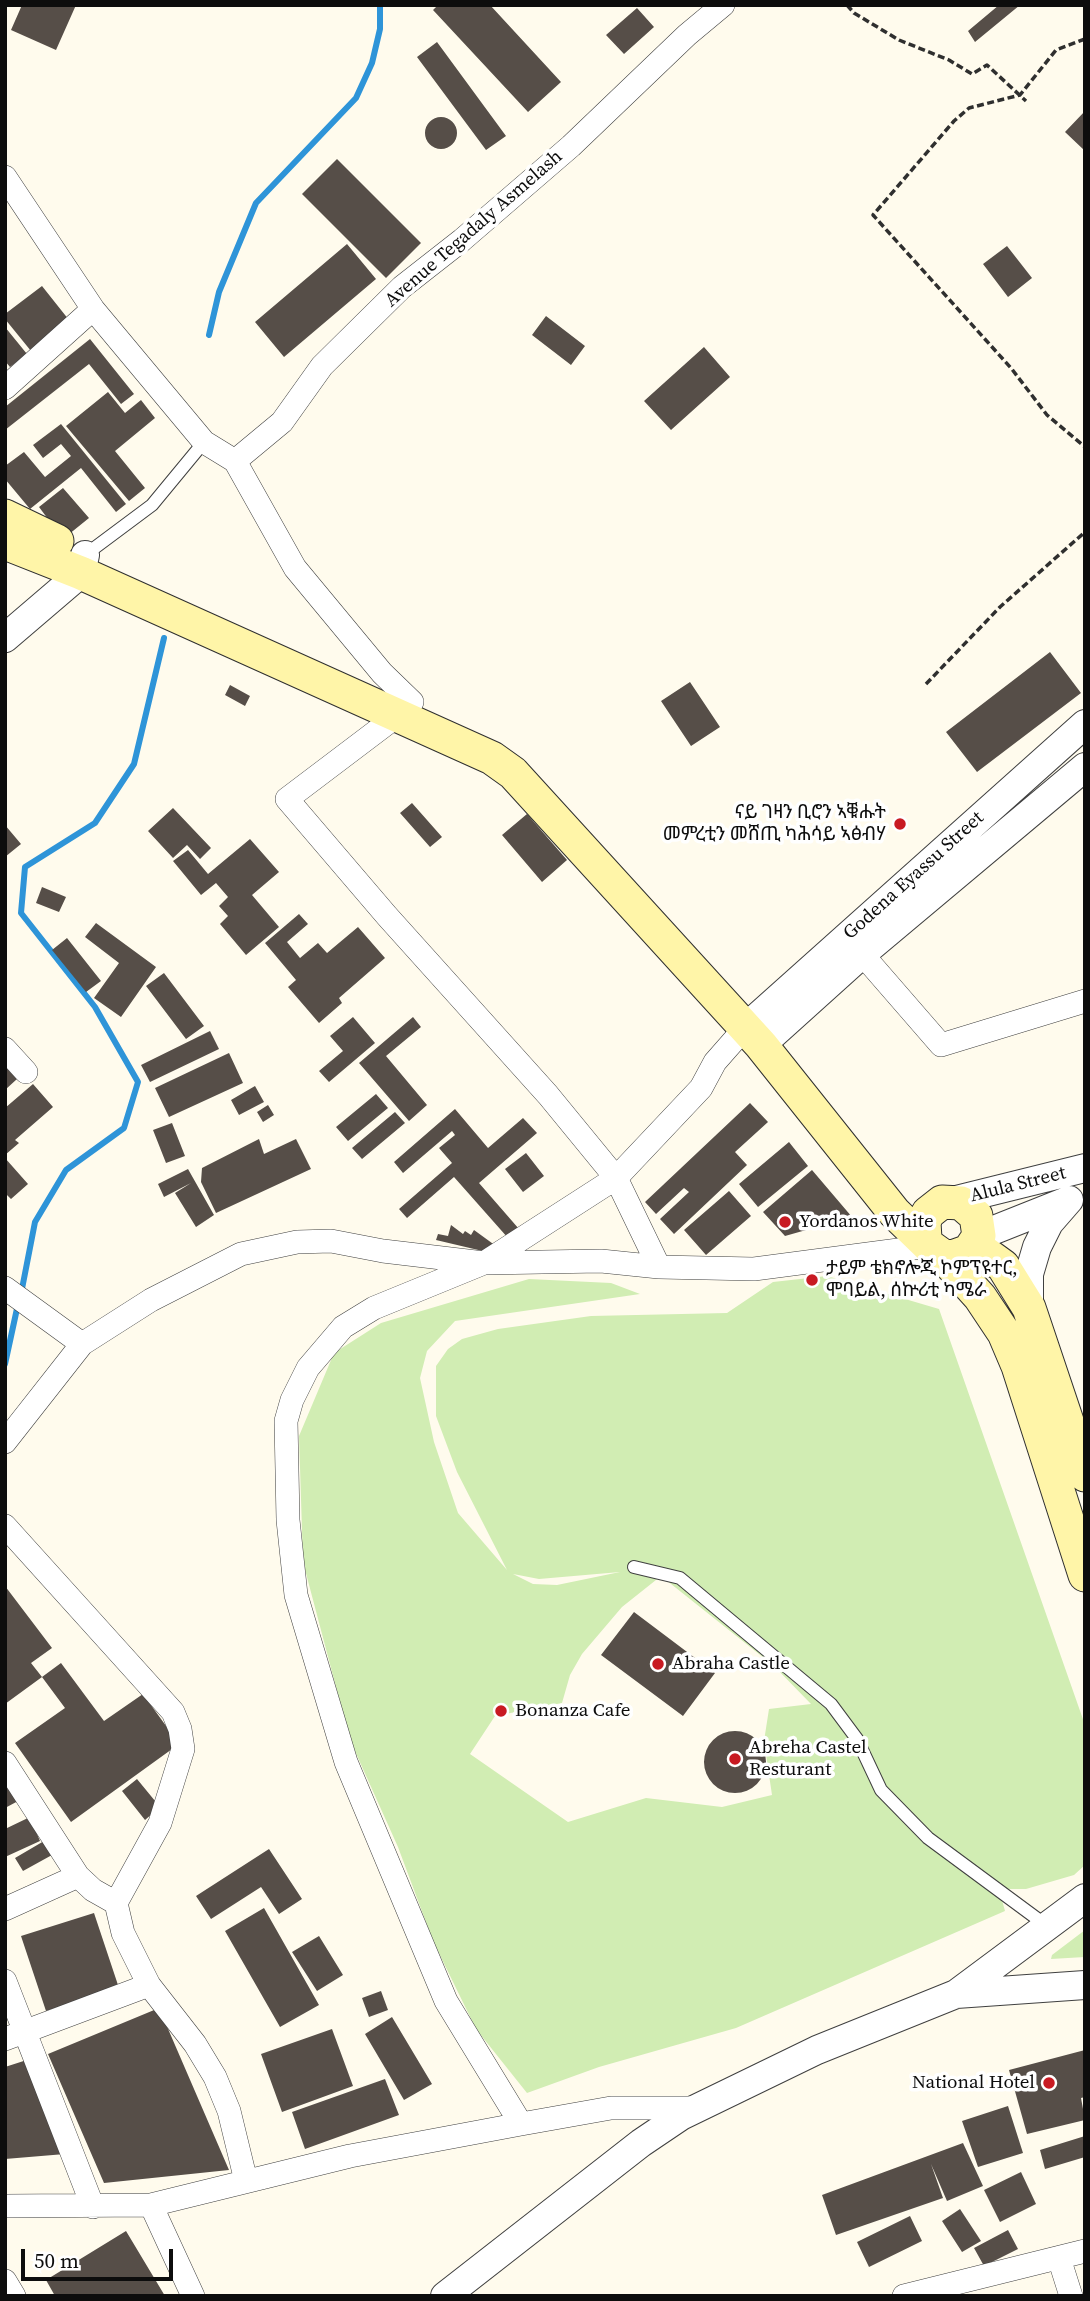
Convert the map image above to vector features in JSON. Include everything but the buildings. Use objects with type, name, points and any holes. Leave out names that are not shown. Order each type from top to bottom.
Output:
[{"type":"main road","points":[[5,516],[83,564],[405,708],[513,774],[758,1032],[883,1173],[910,1193],[961,1203],[976,1216],[976,1240],[961,1255],[932,1247]]},
{"type":"main road","points":[[5,542],[83,564]]},
{"type":"main road","points":[[758,1032],[894,1212],[980,1297],[1004,1334],[1018,1366],[1085,1575]]},
{"type":"main road","points":[[932,1247],[924,1222],[928,1213],[947,1202]]},
{"type":"main road","points":[[976,1240],[1003,1266],[1029,1308],[1085,1475]]},
{"type":"street","name":"Avenue Tegadaly Asmelash","points":[[235,461],[282,422],[323,366],[402,287],[462,240],[570,146],[687,35],[723,5]]},
{"type":"street","points":[[5,177],[93,309],[204,442],[235,461],[295,568],[382,673],[405,708],[287,799],[396,926],[548,1095],[616,1178],[659,1267]]},
{"type":"street","points":[[5,388],[93,309]]},
{"type":"street","points":[[5,638],[83,564]]},
{"type":"street","name":"Godena Eyassu Street","points":[[758,1032],[1085,724]]},
{"type":"street","points":[[520,2123],[446,2001],[346,1762],[296,1595],[288,1520],[286,1421],[292,1400],[308,1368],[343,1327],[374,1308],[484,1263],[616,1178],[701,1088],[715,1062],[862,954],[1082,775],[1057,749]]},
{"type":"street","points":[[862,954],[941,1045],[1085,1001]]},
{"type":"street","points":[[5,1049],[26,1072]]},
{"type":"street","name":"Alula Street","points":[[947,1202],[1085,1168]]},
{"type":"street","points":[[1029,1308],[1029,1275],[1037,1247],[1049,1223],[1077,1198]]},
{"type":"street","name":"Alula Street","points":[[976,1240],[1077,1198]]},
{"type":"street","points":[[5,1442],[82,1344],[151,1300],[241,1254],[297,1242],[331,1241],[383,1251],[484,1263],[601,1261],[659,1267],[754,1269],[932,1247]]},
{"type":"street","points":[[6,1289],[82,1344]]},
{"type":"street","points":[[5,1526],[173,1712],[180,1729],[183,1749],[160,1823],[117,1903],[123,1933],[149,1984],[195,2044],[215,2077],[229,2111],[246,2181]]},
{"type":"street","points":[[5,1763],[78,1876],[93,1890],[117,1903]]},
{"type":"street","points":[[5,1909],[78,1876]]},
{"type":"street","points":[[445,2296],[641,2143],[697,2108],[817,2050],[956,1994],[1085,1898]]},
{"type":"street","points":[[5,1981],[15,2036],[93,2207]]},
{"type":"street","points":[[15,2036],[149,1984]]},
{"type":"street","points":[[956,1994],[1085,1985]]},
{"type":"street","points":[[5,2206],[151,2205],[403,2144],[520,2123],[611,2108],[697,2108]]},
{"type":"street","points":[[151,2205],[193,2296]]},
{"type":"street","points":[[904,2296],[1085,2251]]},
{"type":"street","points":[[1059,2258],[1071,2296]]},
{"type":"street","points":[[5,2281],[14,2296]]},
{"type":"lane","points":[[83,564],[152,505],[204,442]]},
{"type":"lane","points":[[634,1567],[680,1578],[831,1704],[857,1739],[881,1790],[928,1838],[1047,1926]]},
{"type":"path","points":[[847,5],[854,13],[899,40],[949,60],[972,74],[987,65],[1026,101]]},
{"type":"path","points":[[1085,39],[1056,50],[1020,95],[969,108],[954,121],[873,215],[1011,368],[1047,415],[1085,447]]},
{"type":"path","points":[[926,684],[1000,607],[1085,532]]},
{"type":"green space","points":[[827,1276],[939,1309],[1085,1725],[1085,1865],[1074,1875],[1026,1889],[999,1889],[1005,1911],[736,2028],[599,2067],[527,2093],[476,2029],[433,1941],[398,1847],[350,1740],[303,1562],[299,1436],[334,1353],[381,1323],[529,1279],[611,1283],[640,1294],[455,1321],[427,1351],[420,1378],[434,1442],[458,1513],[507,1570],[457,1472],[436,1416],[436,1366],[448,1349],[462,1339],[498,1329],[591,1316],[727,1313],[773,1282]],"holes":[[[620,1572],[557,1585],[533,1584],[513,1574],[539,1579]],[[661,1576],[774,1666],[811,1704],[769,1709],[764,1741],[772,1795],[722,1807],[646,1798],[568,1822],[470,1754],[495,1716],[562,1703],[570,1675],[582,1654],[622,1607]]]},
{"type":"green space","points":[[1085,1930],[1085,1957],[1051,1959],[1052,1955]]},
{"type":"waterway","points":[[209,335],[219,292],[256,203],[356,98],[372,63],[380,29],[380,5]]},
{"type":"waterway","points":[[21,1294],[35,1222],[66,1170],[124,1128],[138,1082],[95,1007],[21,913],[25,867],[95,823],[134,764],[164,638]]},
{"type":"waterway","points":[[5,1364],[18,1304]]},
{"type":"place","name":"ናይ ገዛን ቢሮን ኣቑሑት መምረቲን መሸጢ ካሕሳይ ኣፅብሃ","points":[[900,824]]},
{"type":"place","name":"Yordanos White","points":[[785,1222]]},
{"type":"place","name":"ታይም ቴክኖሎጂ ኮምፕዩተር, ሞባይል, ሰኵሪቲ ካሜራ","points":[[812,1280]]},
{"type":"place","name":"Abraha Castle","points":[[658,1664]]},
{"type":"place","name":"Bonanza Cafe","points":[[501,1711]]},
{"type":"place","name":"Abreha Castel Resturant","points":[[735,1759]]},
{"type":"place","name":"National Hotel","points":[[1049,2083]]}]
